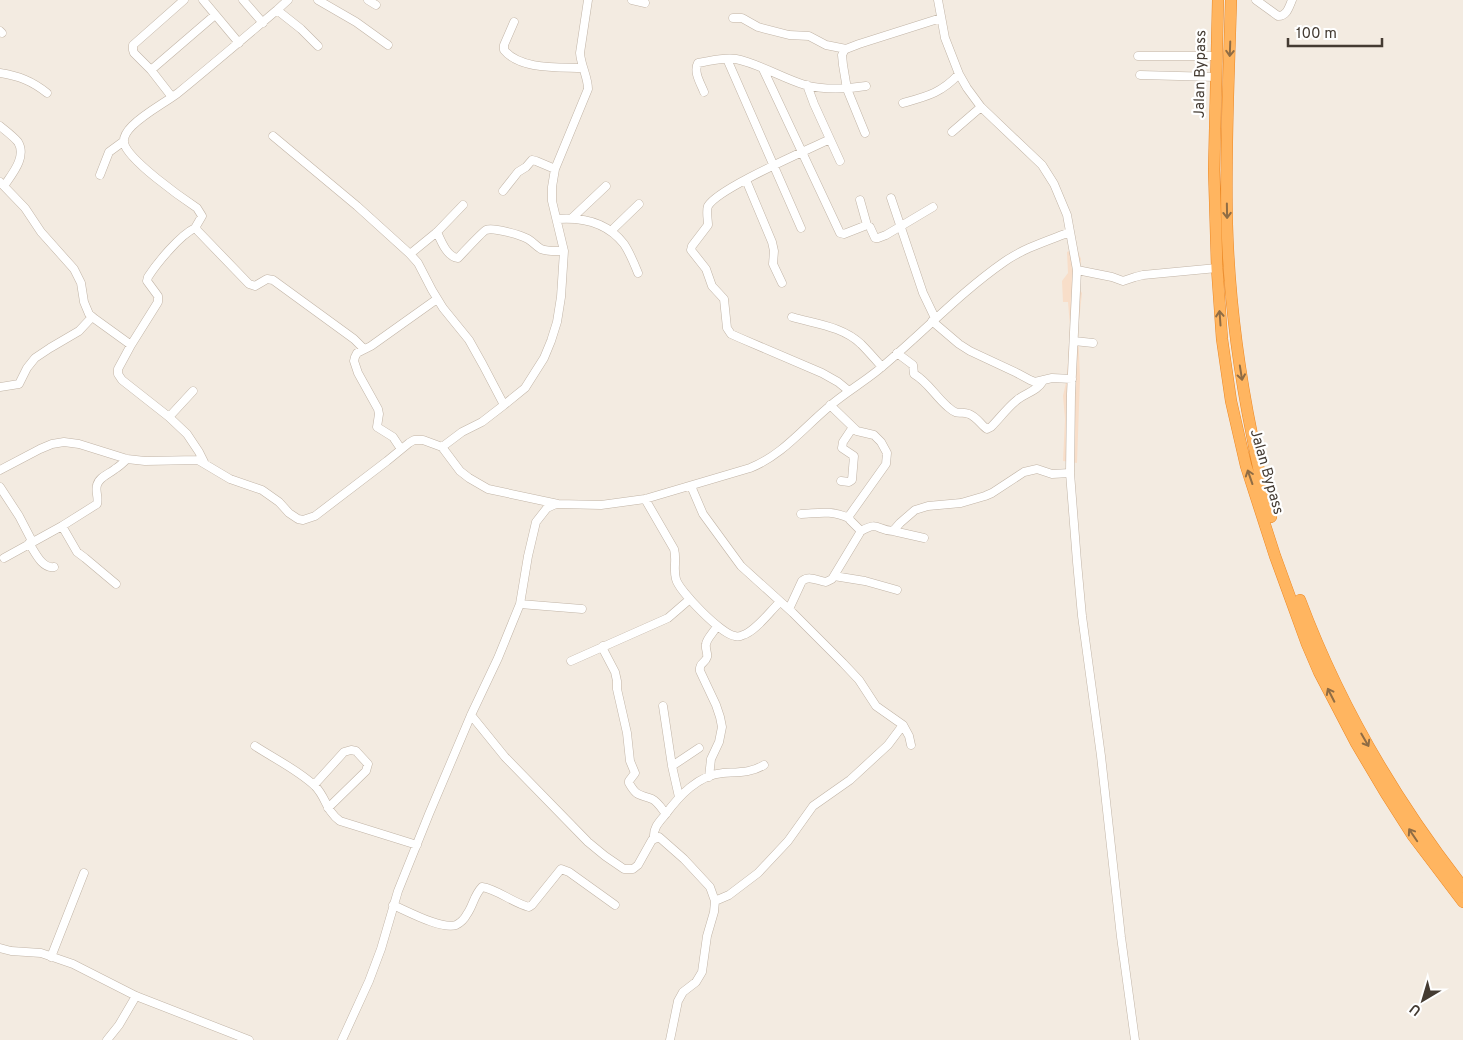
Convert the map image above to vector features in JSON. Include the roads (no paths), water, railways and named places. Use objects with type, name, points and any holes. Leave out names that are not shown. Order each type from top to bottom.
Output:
[{"type":"highway","name":"Jalan Bypass","points":[[1218,0],[1214,170],[1217,268],[1222,339],[1231,401],[1243,454],[1275,556],[1306,644],[1319,672],[1356,743],[1412,836],[1463,902]]},
{"type":"highway","name":"Jalan Bypass","points":[[1231,0],[1226,170],[1230,274],[1241,372],[1257,461],[1268,507],[1282,554],[1303,610],[1327,666],[1361,733],[1398,796],[1463,887]]},
{"type":"highway","points":[[1214,170],[1226,170]]},
{"type":"street","points":[[172,97],[151,70],[132,50],[133,45],[184,0]]},
{"type":"street","points":[[203,0],[239,43]]},
{"type":"street","points":[[243,0],[262,23]]},
{"type":"street","points":[[100,175],[109,152],[124,141],[131,127],[239,43],[288,0]]},
{"type":"street","points":[[318,0],[356,22],[388,45]]},
{"type":"street","points":[[331,8],[336,0]]},
{"type":"street","points":[[368,0],[376,5]]},
{"type":"street","points":[[442,447],[462,432],[482,422],[525,388],[544,358],[551,341],[557,322],[561,297],[564,251],[551,193],[555,170],[586,97],[588,84],[582,68],[580,53],[588,0]]},
{"type":"street","points":[[632,0],[645,3]]},
{"type":"street","points":[[938,0],[945,38],[967,88],[981,107],[1042,166],[1054,184],[1067,215],[1077,270],[1070,473],[1077,562],[1082,616],[1135,1040]]},
{"type":"street","points":[[1256,0],[1278,16],[1285,14],[1292,0]]},
{"type":"street","points":[[278,10],[318,46]]},
{"type":"street","points":[[151,70],[215,16]]},
{"type":"street","points":[[733,18],[742,18],[758,27],[788,34],[809,36],[826,45],[846,49],[941,18]]},
{"type":"street","points":[[514,22],[504,45],[506,54],[533,66],[582,68]]},
{"type":"street","points":[[846,49],[842,55],[847,89],[865,132]]},
{"type":"street","points":[[1138,56],[1216,56]]},
{"type":"street","points":[[704,92],[696,70],[698,63],[723,58],[747,62],[807,85],[847,89],[866,86]]},
{"type":"street","points":[[727,59],[801,228]]},
{"type":"street","points":[[763,69],[838,232],[844,234],[867,225]]},
{"type":"street","points":[[0,73],[16,76],[48,93]]},
{"type":"street","points":[[903,103],[941,90],[960,74]]},
{"type":"street","points":[[1140,75],[1217,77]]},
{"type":"street","points":[[807,85],[840,161]]},
{"type":"street","points":[[952,132],[981,107]]},
{"type":"street","points":[[0,126],[19,144],[20,151],[16,169],[2,184],[25,208],[41,232],[74,269],[81,283],[84,302],[92,317],[131,345]]},
{"type":"street","points":[[272,136],[357,206],[418,263],[437,299],[469,340],[484,365],[504,406]]},
{"type":"street","points":[[830,139],[802,154],[753,175],[719,196],[710,204],[707,210],[708,225],[691,250],[706,269],[712,286],[724,299],[727,328],[731,334],[829,377],[849,391]]},
{"type":"street","points":[[124,141],[132,155],[163,184],[198,208],[202,216],[195,228],[178,241],[148,277],[147,281],[158,296],[158,302],[118,369],[119,377],[187,434],[204,462]]},
{"type":"street","points":[[503,191],[518,172],[532,160],[555,170]]},
{"type":"street","points":[[746,180],[772,242],[774,251],[773,264],[782,283]]},
{"type":"street","points":[[572,218],[606,186]]},
{"type":"street","points":[[892,198],[923,293],[934,320],[959,344],[970,351],[1030,380],[1035,382],[1052,378],[1072,379]]},
{"type":"street","points":[[860,200],[867,225],[876,239],[886,236],[933,207]]},
{"type":"street","points":[[611,231],[639,204]]},
{"type":"street","points":[[410,254],[464,205]]},
{"type":"street","points":[[557,219],[572,218],[591,221],[611,231],[624,245],[638,273]]},
{"type":"street","points":[[195,228],[249,284],[255,286],[267,279],[273,280],[354,339],[364,349]]},
{"type":"street","points":[[436,232],[451,256],[456,258],[486,230],[504,232],[526,238],[544,250],[553,252],[564,251]]},
{"type":"street","points":[[0,470],[40,449],[64,442],[79,444],[128,459],[179,461],[192,459],[204,462],[230,480],[262,490],[294,517],[303,520],[315,516],[414,440],[423,440],[442,447],[460,471],[488,489],[558,504],[601,505],[645,499],[761,464],[793,440],[830,405],[882,367],[934,320],[1005,261],[1031,247],[1070,232]]},
{"type":"street","points":[[1077,270],[1123,281],[1135,276],[1217,268]]},
{"type":"street","points":[[401,449],[393,437],[377,426],[378,409],[358,373],[354,361],[358,353],[437,299]]},
{"type":"street","points":[[0,387],[18,384],[35,358],[79,331],[92,317]]},
{"type":"street","points":[[792,317],[831,327],[845,333],[861,344],[882,367]]},
{"type":"street","points":[[1074,341],[1093,343]]},
{"type":"street","points":[[897,353],[913,365],[914,374],[926,382],[936,396],[949,408],[955,412],[969,414],[987,429],[992,427],[1015,401],[1024,394],[1035,390],[1043,381]]},
{"type":"street","points":[[169,417],[194,391]]},
{"type":"street","points":[[830,405],[853,427],[862,433],[874,435],[885,448],[887,458],[886,464],[849,518]]},
{"type":"street","points":[[841,481],[849,482],[852,480],[854,456],[842,448],[843,442],[853,427]]},
{"type":"street","points":[[4,558],[97,504],[96,490],[98,482],[128,459]]},
{"type":"street","points":[[893,531],[915,510],[928,506],[961,503],[985,496],[1024,472],[1037,469],[1052,474],[1070,473]]},
{"type":"street","points":[[691,486],[703,514],[741,566],[819,638],[859,680],[876,706],[903,725],[911,745]]},
{"type":"street","points":[[0,488],[19,516],[44,566],[54,568]]},
{"type":"street","points":[[645,499],[674,549],[676,555],[675,577],[682,592],[717,626],[736,636],[744,635],[752,630],[780,602]]},
{"type":"street","points":[[342,1040],[378,957],[398,891],[471,715],[498,658],[520,604],[536,522],[547,508],[558,504]]},
{"type":"street","points":[[801,514],[835,512],[849,518],[860,531]]},
{"type":"street","points":[[789,609],[805,578],[829,582],[860,531],[876,525],[886,530],[924,538]]},
{"type":"street","points":[[62,526],[77,552],[116,584]]},
{"type":"street","points":[[834,576],[865,581],[897,590]]},
{"type":"street","points":[[571,661],[668,618],[690,599]]},
{"type":"street","points":[[520,604],[582,609]]},
{"type":"street","points":[[709,777],[712,759],[719,742],[722,727],[716,705],[700,672],[700,668],[706,659],[707,641],[717,626]]},
{"type":"street","points":[[603,646],[615,672],[630,761],[635,773],[629,783],[637,794],[658,803],[666,814]]},
{"type":"street","points":[[663,706],[672,766],[679,797]]},
{"type":"street","points":[[471,715],[505,757],[581,835],[605,856],[624,869],[633,869],[638,865],[654,838],[658,824],[679,797],[692,786],[721,773],[742,773],[764,765]]},
{"type":"street","points":[[715,901],[729,895],[758,873],[788,841],[813,806],[850,780],[888,745],[903,725]]},
{"type":"street","points":[[255,746],[314,785],[330,812],[340,821],[417,845]]},
{"type":"street","points":[[672,766],[699,748]]},
{"type":"street","points":[[314,785],[347,750],[356,751],[368,764],[366,771],[328,808]]},
{"type":"street","points":[[654,838],[662,839],[704,880],[710,887],[715,901],[707,936],[702,972],[696,982],[683,992],[678,1001],[670,1040]]},
{"type":"street","points":[[393,905],[441,925],[453,926],[467,915],[476,895],[482,888],[489,889],[529,907],[561,870],[569,872],[615,905]]},
{"type":"street","points":[[51,957],[84,873]]},
{"type":"street","points":[[0,948],[11,951],[41,953],[73,964],[136,996],[249,1040]]},
{"type":"street","points":[[107,1040],[136,996]]}]
